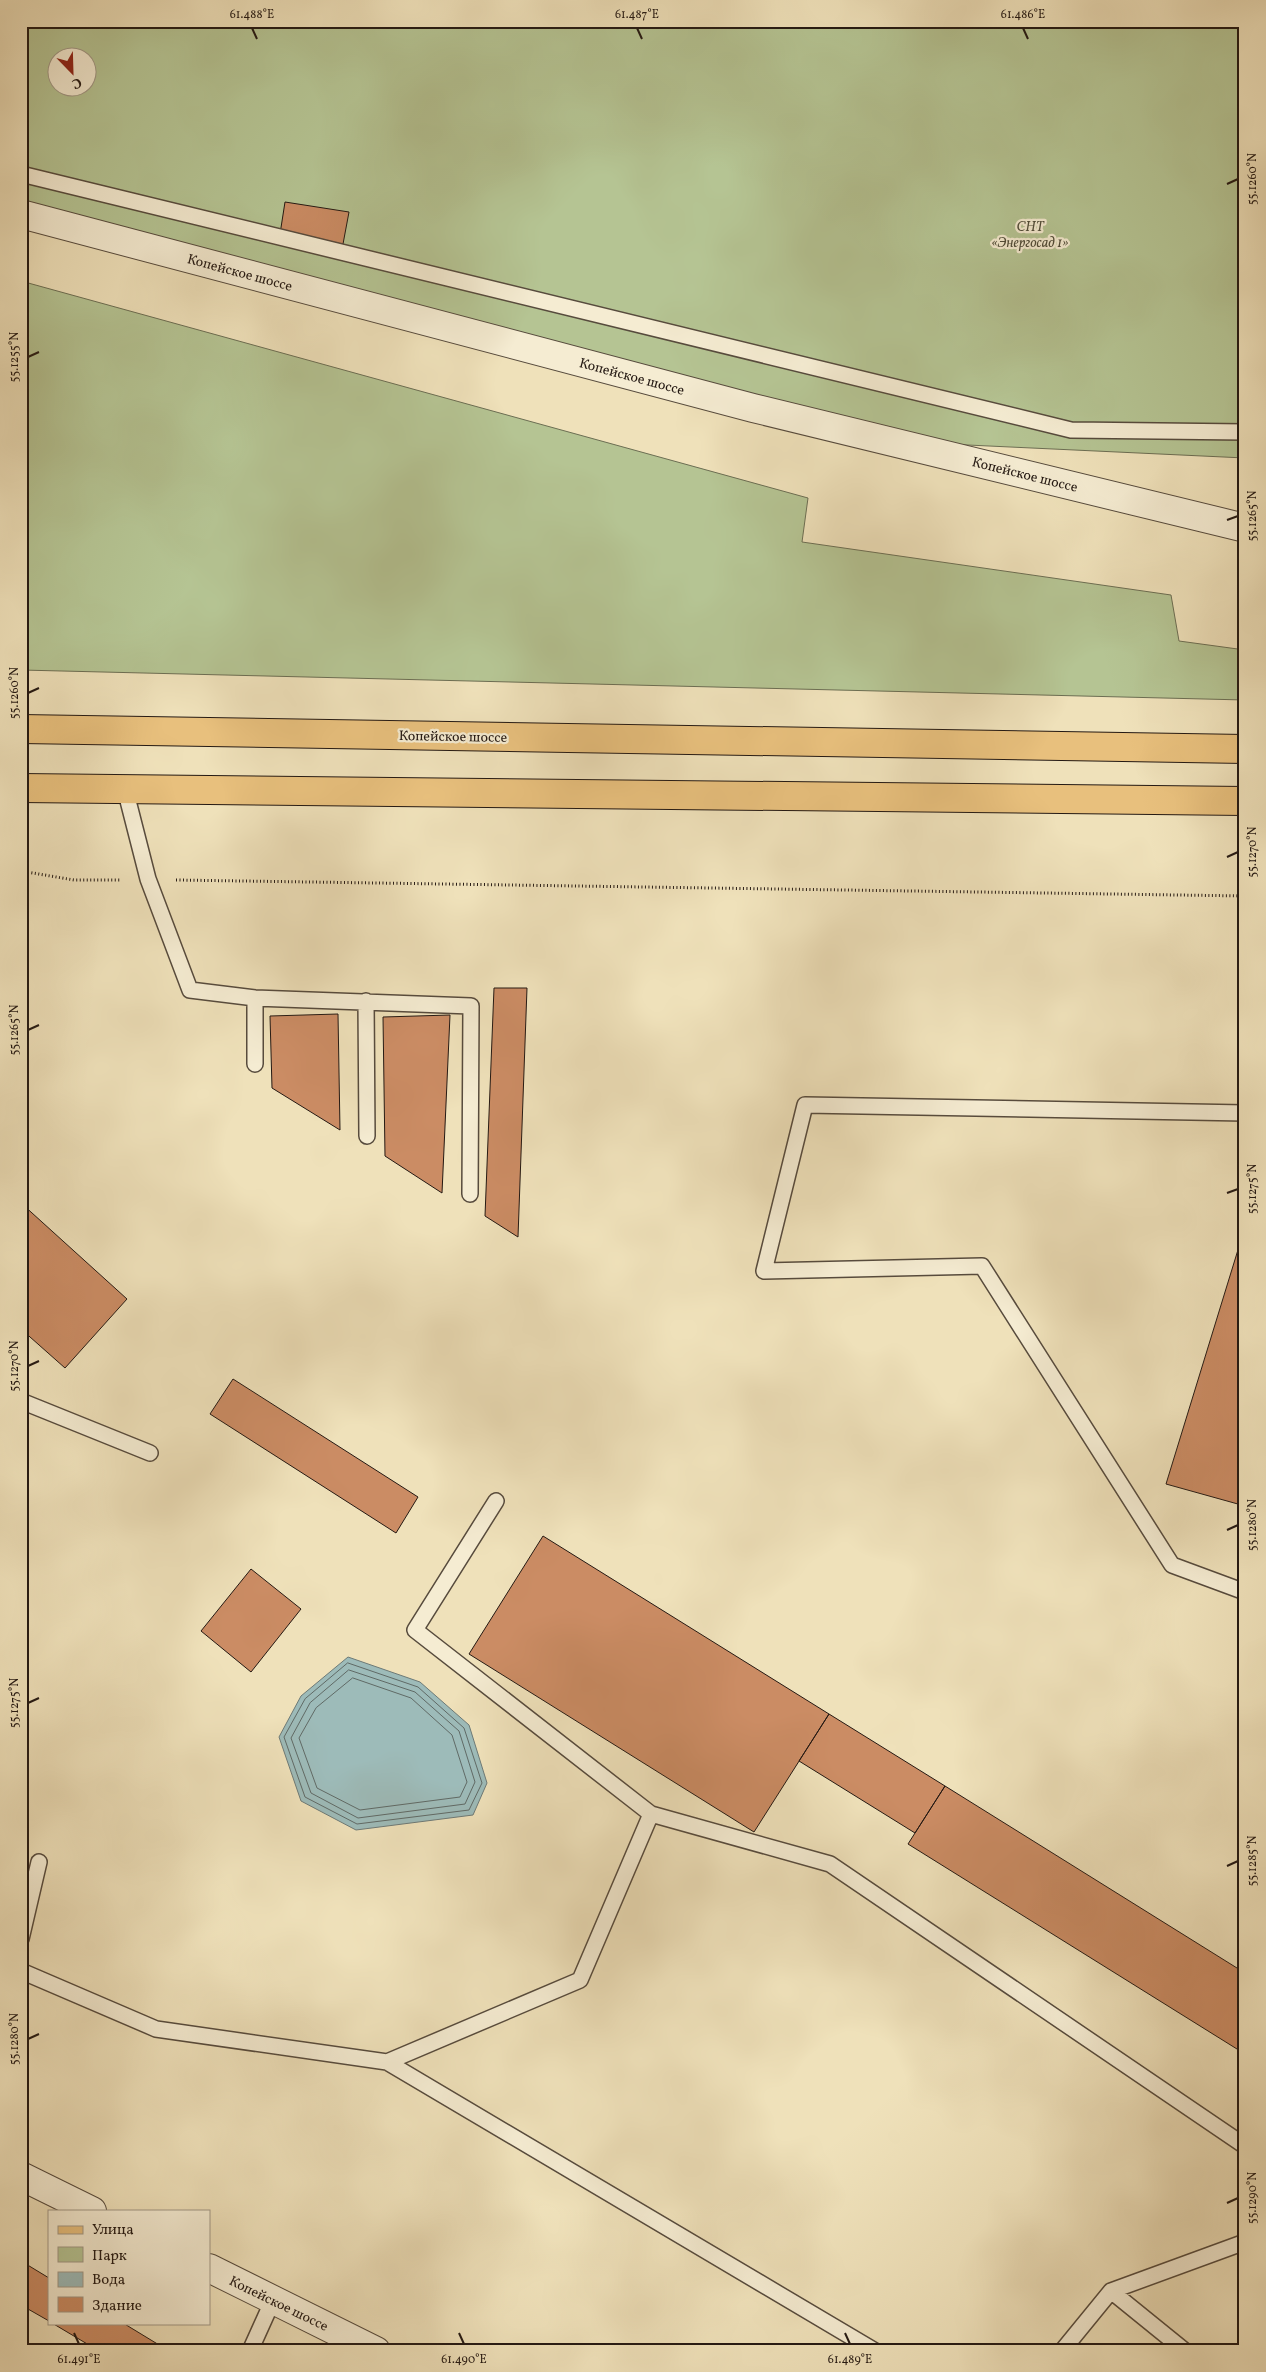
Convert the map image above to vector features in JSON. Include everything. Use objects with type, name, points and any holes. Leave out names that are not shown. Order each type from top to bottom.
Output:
[{"type":"main road","name":"Копейское шоссе","points":[[21,729],[1245,749]]},
{"type":"main road","points":[[21,788],[1245,801]]},
{"type":"street","name":"Копейское шоссе","points":[[21,214],[753,408],[1245,528]]},
{"type":"street","points":[[21,2176],[90,2210]]},
{"type":"street","name":"Копейское шоссе","points":[[210,2268],[376,2351]]},
{"type":"lane","points":[[21,174],[1072,430],[1245,432]]},
{"type":"lane","points":[[125,789],[148,879],[190,990],[255,998],[471,1006],[470,1194]]},
{"type":"lane","points":[[255,998],[255,1064]]},
{"type":"lane","points":[[366,1001],[367,1136]]},
{"type":"lane","points":[[1245,1113],[805,1105],[764,1271],[982,1266],[1172,1565],[1245,1592]]},
{"type":"lane","points":[[21,1401],[150,1453]]},
{"type":"lane","points":[[496,1501],[415,1630],[651,1814],[830,1864],[1245,2146]]},
{"type":"lane","points":[[387,2062],[580,1980],[651,1814]]},
{"type":"lane","points":[[21,1939],[39,1862]]},
{"type":"lane","points":[[21,1971],[156,2029],[387,2062],[875,2351]]},
{"type":"lane","points":[[1062,2351],[1111,2291],[1245,2242]]},
{"type":"lane","points":[[1111,2291],[1185,2351]]},
{"type":"lane","points":[[250,2351],[273,2300]]},
{"type":"path","points":[[21,871],[74,880],[148,879],[1245,896]]},
{"type":"green space","name":"СНТ «Энергосад 1»","points":[[21,21],[1245,21],[1245,458],[925,443],[21,204]]},
{"type":"green space","points":[[21,281],[808,498],[802,542],[1171,595],[1179,641],[1245,650],[1245,700],[21,670]]},
{"type":"water","points":[[348,1657],[420,1682],[469,1725],[487,1783],[473,1815],[356,1830],[301,1801],[279,1737],[301,1696]]},
{"type":"building","points":[[285,202],[349,212],[343,244],[280,234]]},
{"type":"building","points":[[494,988],[527,988],[518,1237],[485,1216]]},
{"type":"building","points":[[338,1014],[340,1130],[272,1088],[270,1016]]},
{"type":"building","points":[[450,1015],[442,1193],[385,1156],[383,1017]]},
{"type":"building","points":[[21,1203],[127,1299],[65,1368],[21,1329]]},
{"type":"building","points":[[1245,1227],[1245,1506],[1166,1484]]},
{"type":"building","points":[[233,1379],[418,1497],[396,1533],[210,1414]]},
{"type":"building","points":[[543,1536],[829,1714],[754,1832],[469,1654]]},
{"type":"building","points":[[251,1569],[301,1609],[251,1672],[201,1631]]},
{"type":"building","points":[[829,1714],[945,1786],[915,1833],[799,1761]]},
{"type":"building","points":[[945,1786],[1245,1973],[1245,2054],[908,1844]]},
{"type":"building","points":[[21,2261],[48,2277],[48,2320],[21,2305]]},
{"type":"building","points":[[54,2324],[125,2324],[169,2351],[99,2351]]}]
